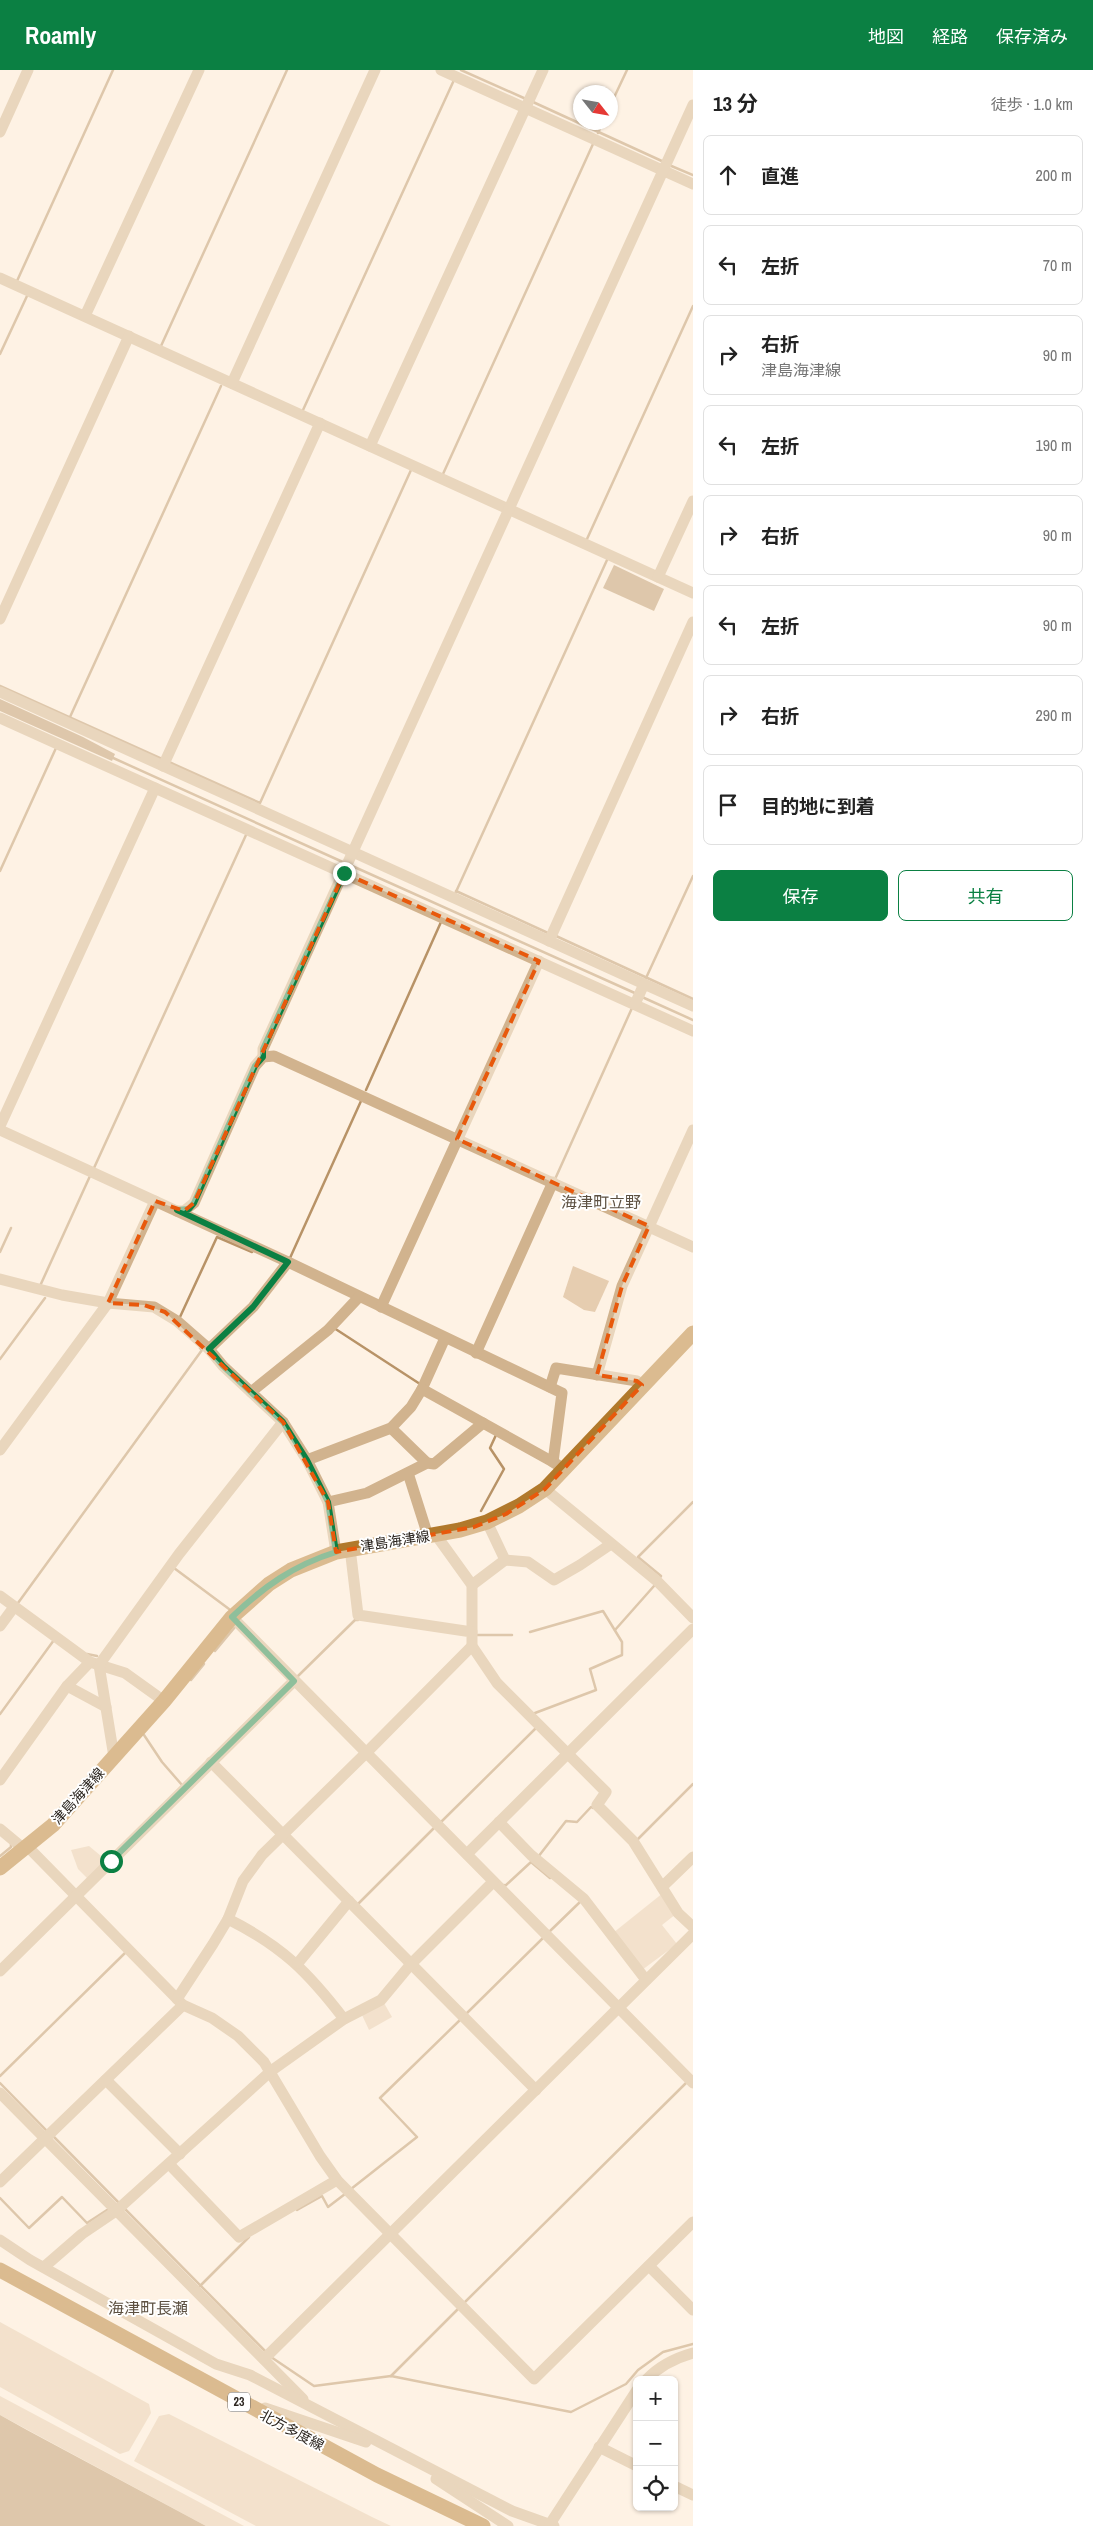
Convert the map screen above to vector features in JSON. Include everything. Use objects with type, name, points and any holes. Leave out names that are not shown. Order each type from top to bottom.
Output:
[{"type":"main road","name":"津島海津線","points":[[0,1868],[53,1825],[164,1701],[232,1617],[253,1597],[291,1570],[343,1550],[432,1536],[487,1522],[519,1506],[545,1489],[559,1465],[693,1333]]},
{"type":"main road","name":"北方多度線","points":[[0,2270],[223,2394],[376,2475],[483,2526]]},
{"type":"street","points":[[0,132],[28,70]]},
{"type":"street","points":[[85,316],[198,70]]},
{"type":"street","points":[[232,383],[375,70]]},
{"type":"street","points":[[441,70],[528,103],[666,166],[693,184]]},
{"type":"street","points":[[370,446],[543,70]]},
{"type":"street","points":[[177,1210],[189,1209],[194,1203],[255,1066],[263,1057],[263,1049],[693,105]]},
{"type":"street","points":[[0,278],[693,593]]},
{"type":"street","points":[[0,619],[128,336]]},
{"type":"street","points":[[163,766],[320,423]]},
{"type":"street","points":[[658,577],[693,501]]},
{"type":"street","points":[[549,941],[693,622]]},
{"type":"street","points":[[0,692],[353,855],[549,941],[643,987],[693,1006]]},
{"type":"street","points":[[0,718],[636,1003],[693,1031]]},
{"type":"street","points":[[154,788],[0,1128],[562,1392],[559,1465],[422,1389]]},
{"type":"street","points":[[381,1307],[539,961]]},
{"type":"street","points":[[636,1003],[643,987]]},
{"type":"street","points":[[263,1057],[274,1056],[282,1059],[693,1247]]},
{"type":"street","points":[[597,1375],[622,1286],[693,1130]]},
{"type":"street","points":[[476,1353],[553,1182]]},
{"type":"street","points":[[0,1450],[108,1303],[155,1201]]},
{"type":"street","points":[[209,1349],[253,1307],[288,1262]]},
{"type":"street","points":[[0,1279],[38,1290],[108,1303],[144,1306],[165,1312],[209,1349],[223,1366],[283,1422],[307,1460],[328,1502],[343,1550],[358,1615],[472,1632]]},
{"type":"street","points":[[251,1392],[328,1330],[359,1297]]},
{"type":"street","points":[[307,1460],[392,1428],[412,1407],[445,1338]]},
{"type":"street","points":[[550,1387],[556,1368],[637,1381],[642,1385]]},
{"type":"street","points":[[0,1780],[67,1686],[95,1663],[283,1422]]},
{"type":"street","points":[[328,1502],[367,1494],[427,1463],[434,1464],[483,1423]]},
{"type":"street","points":[[392,1428],[427,1463]]},
{"type":"street","points":[[408,1473],[432,1536],[472,1585],[472,1646],[497,1683],[606,1792],[597,1805],[633,1841],[678,1913],[693,1927]]},
{"type":"street","points":[[545,1489],[657,1582],[693,1618]]},
{"type":"street","points":[[487,1522],[505,1560]]},
{"type":"street","points":[[472,1585],[505,1560],[534,1564],[554,1580],[611,1544]]},
{"type":"street","points":[[0,1596],[95,1663],[125,1673],[164,1701]]},
{"type":"street","points":[[0,1626],[14,1606]]},
{"type":"street","points":[[232,1617],[692,2081]]},
{"type":"street","points":[[467,1854],[693,1629]]},
{"type":"street","points":[[0,2182],[106,2080],[180,2002],[228,1919],[242,1881],[262,1855],[472,1646]]},
{"type":"street","points":[[95,1663],[106,1707],[114,1757]]},
{"type":"street","points":[[0,1971],[294,1681]]},
{"type":"street","points":[[67,1686],[106,1707]]},
{"type":"street","points":[[211,1762],[536,2090]]},
{"type":"street","points":[[499,1822],[532,1855],[584,1900],[646,1980]]},
{"type":"street","points":[[0,1829],[25,1848],[76,1896],[180,2002],[212,2018],[238,2036],[271,2071],[320,2156],[337,2180],[534,2379],[693,2222]]},
{"type":"street","points":[[662,1887],[693,1857]]},
{"type":"street","points":[[44,2268],[82,2234],[116,2211],[271,2071],[344,2019],[381,2000],[411,1964],[493,1882]]},
{"type":"street","points":[[298,1963],[349,1901]]},
{"type":"street","points":[[228,1919],[250,1930],[298,1963],[344,2019]]},
{"type":"street","points":[[264,2359],[693,1934]]},
{"type":"street","points":[[106,2080],[180,2154]]},
{"type":"street","points":[[0,2094],[313,2409]]},
{"type":"street","points":[[168,2164],[239,2237],[337,2180]]},
{"type":"street","points":[[0,2240],[44,2268],[216,2364],[250,2375],[512,2511],[552,2525],[633,2396]]},
{"type":"street","points":[[649,2266],[693,2310]]},
{"type":"street","points":[[650,2376],[654,2371],[676,2358],[693,2353]]},
{"type":"street","points":[[223,2394],[378,2447],[394,2449],[408,2462],[508,2526]]},
{"type":"street","points":[[600,2446],[633,2464]]},
{"type":"street","points":[[678,2488],[692,2493]]},
{"type":"highlighted area","points":[[344,873],[539,961],[457,1139],[649,1226],[622,1286],[597,1375],[637,1381],[642,1385],[545,1489],[506,1514],[474,1527],[336,1552],[328,1502],[283,1422],[165,1312],[144,1305],[108,1303],[155,1201],[184,1211],[194,1203]]},
{"type":"shaded area","points":[[614,565],[664,589],[654,611],[603,588]]},
{"type":"shaded area","points":[[0,699],[83,737],[115,754],[112,761],[0,711]]},
{"type":"shaded area","points":[[573,1266],[609,1281],[595,1312],[584,1310],[563,1297]]},
{"type":"shaded area","points":[[89,1846],[107,1861],[88,1879],[78,1869],[71,1850]]},
{"type":"shaded area","points":[[663,1893],[676,1914],[662,1925],[677,1944],[642,1970],[613,1933]]},
{"type":"shaded area","points":[[384,2003],[392,2017],[369,2030],[362,2015]]},
{"type":"shaded area","points":[[0,2322],[149,2404],[151,2413],[129,2451],[120,2454],[0,2387]]},
{"type":"shaded area","points":[[0,2396],[244,2526],[206,2526],[0,2415]]},
{"type":"shaded area","points":[[169,2414],[391,2526],[256,2526],[134,2461],[159,2416]]},
{"type":"shaded area","points":[[0,2415],[27,2430],[206,2526],[0,2526]]},
{"type":"waterway","points":[[17,281],[113,70]]},
{"type":"waterway","points":[[161,346],[287,70]]},
{"type":"waterway","points":[[461,70],[526,99]]},
{"type":"waterway","points":[[618,89],[627,70]]},
{"type":"waterway","points":[[303,410],[454,80]]},
{"type":"waterway","points":[[533,102],[664,162]]},
{"type":"waterway","points":[[443,474],[593,144]]},
{"type":"waterway","points":[[669,165],[693,175]]},
{"type":"waterway","points":[[0,354],[27,296]]},
{"type":"waterway","points":[[587,539],[693,306]]},
{"type":"waterway","points":[[70,717],[221,386]]},
{"type":"waterway","points":[[169,762],[260,803],[411,470]]},
{"type":"waterway","points":[[455,894],[607,560]]},
{"type":"waterway","points":[[0,686],[162,759]]},
{"type":"waterway","points":[[0,871],[56,748]]},
{"type":"waterway","points":[[111,757],[345,863]]},
{"type":"waterway","points":[[94,1168],[246,835]]},
{"type":"waterway","points":[[350,865],[637,994]]},
{"type":"waterway","points":[[646,978],[693,876]]},
{"type":"waterway","points":[[456,891],[548,933]]},
{"type":"waterway","points":[[366,1090],[441,922]]},
{"type":"waterway","points":[[556,936],[693,999]]},
{"type":"waterway","points":[[642,997],[693,1020]]},
{"type":"waterway","points":[[556,1177],[632,1008]]},
{"type":"waterway","points":[[290,1258],[361,1101]]},
{"type":"waterway","points":[[40,1286],[90,1176]]},
{"type":"waterway","points":[[0,1252],[11,1228]]},
{"type":"waterway","points":[[180,1317],[217,1237],[252,1252]]},
{"type":"waterway","points":[[0,1359],[45,1298]]},
{"type":"waterway","points":[[334,1328],[420,1384]]},
{"type":"waterway","points":[[18,1603],[202,1350],[200,1348]]},
{"type":"waterway","points":[[481,1511],[504,1469],[490,1448],[496,1435]]},
{"type":"waterway","points":[[659,1579],[661,1576],[638,1557],[693,1502]]},
{"type":"waterway","points":[[174,1568],[229,1609]]},
{"type":"waterway","points":[[615,1630],[654,1586]]},
{"type":"waterway","points":[[530,1632],[603,1611],[622,1642],[622,1655],[590,1669],[596,1690],[535,1713]]},
{"type":"waterway","points":[[298,1676],[355,1620],[358,1620]]},
{"type":"waterway","points":[[215,1651],[235,1627]]},
{"type":"waterway","points":[[477,1635],[512,1635]]},
{"type":"waterway","points":[[0,1714],[54,1640]]},
{"type":"waterway","points":[[87,1654],[97,1656]]},
{"type":"waterway","points":[[191,1680],[204,1664]]},
{"type":"waterway","points":[[440,1823],[536,1728]]},
{"type":"waterway","points":[[144,1735],[162,1762],[182,1785]]},
{"type":"waterway","points":[[637,1840],[693,1784]]},
{"type":"waterway","points":[[538,1857],[566,1821],[577,1822],[591,1807],[593,1808]]},
{"type":"waterway","points":[[358,1904],[435,1827]]},
{"type":"waterway","points":[[0,1856],[11,1847],[11,1843]]},
{"type":"waterway","points":[[504,1885],[531,1862],[550,1878]]},
{"type":"waterway","points":[[549,1932],[580,1902]]},
{"type":"waterway","points":[[466,2014],[544,1937]]},
{"type":"waterway","points":[[0,2076],[126,1952]]},
{"type":"waterway","points":[[351,2189],[417,2137],[380,2098],[460,2020]]},
{"type":"waterway","points":[[0,2083],[47,2131]]},
{"type":"waterway","points":[[464,2303],[686,2083]]},
{"type":"waterway","points":[[54,2137],[119,2203]]},
{"type":"waterway","points":[[297,2210],[322,2196],[328,2207],[345,2194]]},
{"type":"waterway","points":[[0,2198],[29,2228],[62,2197],[87,2223],[107,2210]]},
{"type":"waterway","points":[[125,2209],[266,2352]]},
{"type":"waterway","points":[[200,2286],[249,2237]]},
{"type":"waterway","points":[[391,2376],[459,2308]]},
{"type":"waterway","points":[[271,2357],[314,2386],[391,2376],[571,2412],[626,2384],[638,2370],[663,2352],[693,2344]]},
{"type":"district","name":"海津町立野","points":[[601,1202]]},
{"type":"district","name":"海津町長瀬","points":[[148,2308]]},
{"type":"route","points":[[111,1861],[294,1681],[232,1617],[269,1584],[291,1570],[316,1558],[336,1552],[328,1502],[307,1460],[283,1422],[268,1406],[240,1383],[209,1349],[253,1307],[288,1262],[194,1220],[177,1210],[184,1211],[189,1209],[194,1203],[255,1066],[263,1057],[263,1049],[344,873]]}]
